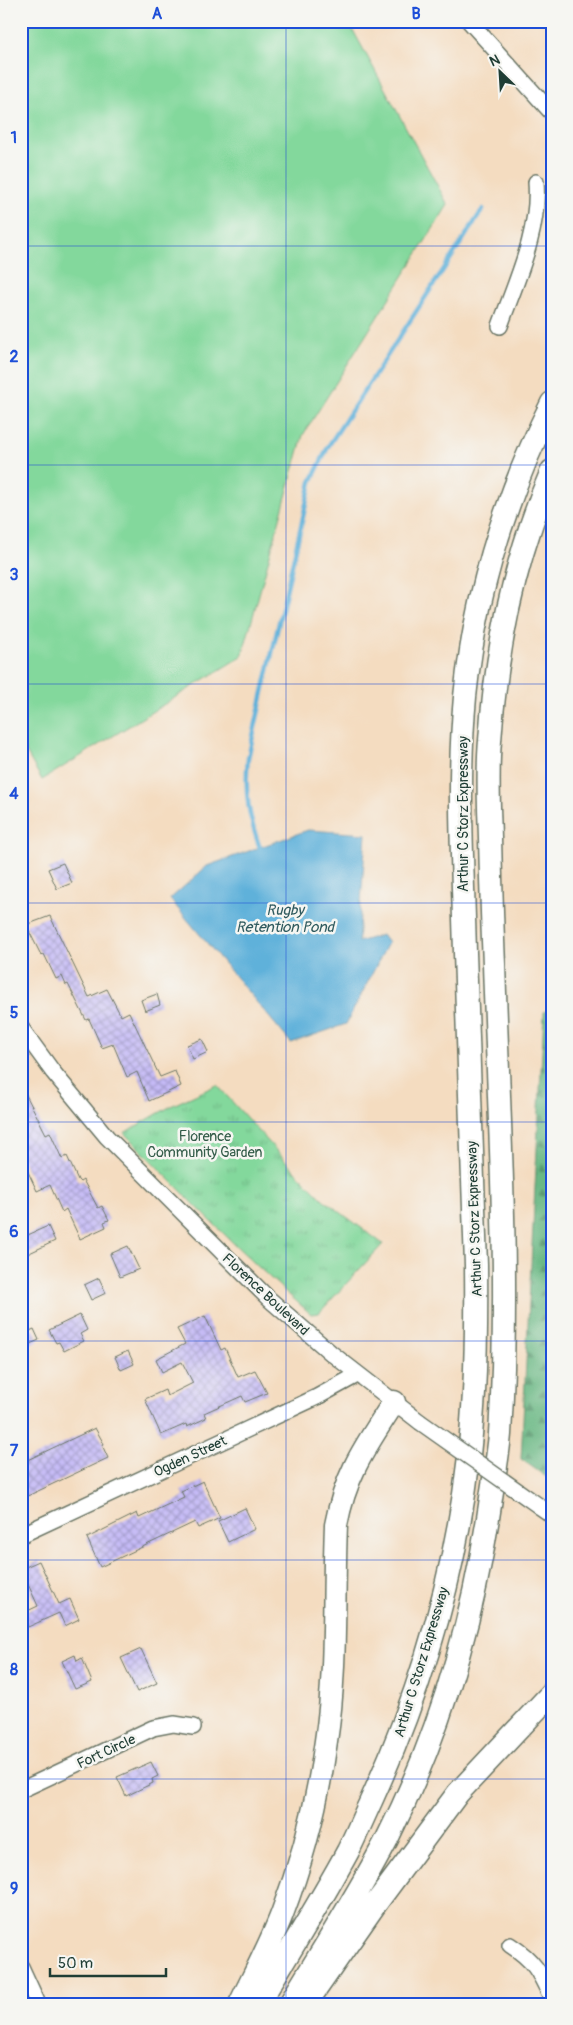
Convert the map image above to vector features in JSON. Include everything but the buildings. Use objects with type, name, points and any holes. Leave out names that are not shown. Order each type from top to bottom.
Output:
[{"type":"highway","name":"Arthur C Storz Expressway","points":[[258,2004],[348,1850],[386,1768],[409,1711],[437,1620],[459,1524],[472,1420],[477,1334],[461,799],[465,696],[485,584],[499,531],[529,452],[552,404]]},
{"type":"highway","name":"Arthur C Storz Expressway","points":[[290,2004],[355,1896],[387,1838],[404,1802],[451,1682],[469,1621],[482,1562],[499,1439],[504,1285],[492,928],[489,745],[496,676],[509,606],[523,551],[541,495],[552,471]]},
{"type":"highway","points":[[240,2004],[281,1915],[305,1844],[317,1792],[326,1741],[331,1695],[336,1525],[341,1499],[358,1458],[394,1402]]},
{"type":"highway","points":[[306,2004],[374,1906],[458,1793],[552,1693]]},
{"type":"street","points":[[469,21],[552,113]]},
{"type":"street","points":[[500,326],[528,246],[536,211],[536,182]]},
{"type":"street","name":"Florence Boulevard","points":[[21,1028],[53,1072],[107,1137],[269,1299],[357,1374],[420,1422],[552,1515]]},
{"type":"street","name":"Ogden Street","points":[[21,1535],[317,1397],[357,1374]]},
{"type":"street","name":"Fort Circle","points":[[21,1790],[153,1728],[174,1724],[193,1727]]},
{"type":"street","points":[[510,1944],[530,1959],[552,1999]]},
{"type":"street","points":[[21,1967],[38,2004]]},
{"type":"green space","points":[[21,21],[348,21],[448,205],[303,435],[242,656],[42,780],[21,743]]},
{"type":"green space","points":[[552,1008],[552,1481],[521,1459],[544,1012]]},
{"type":"green space","name":"Florence Community Garden","points":[[217,1085],[294,1170],[324,1200],[383,1244],[319,1313],[311,1314],[263,1271],[124,1133],[173,1105]]},
{"type":"water","name":"Rugby Retention Pond","points":[[308,830],[366,834],[358,942],[382,935],[388,943],[346,1024],[291,1043],[170,899],[207,866]]},
{"type":"waterway","points":[[261,851],[248,806],[248,758],[311,482],[329,445],[483,209]]}]
